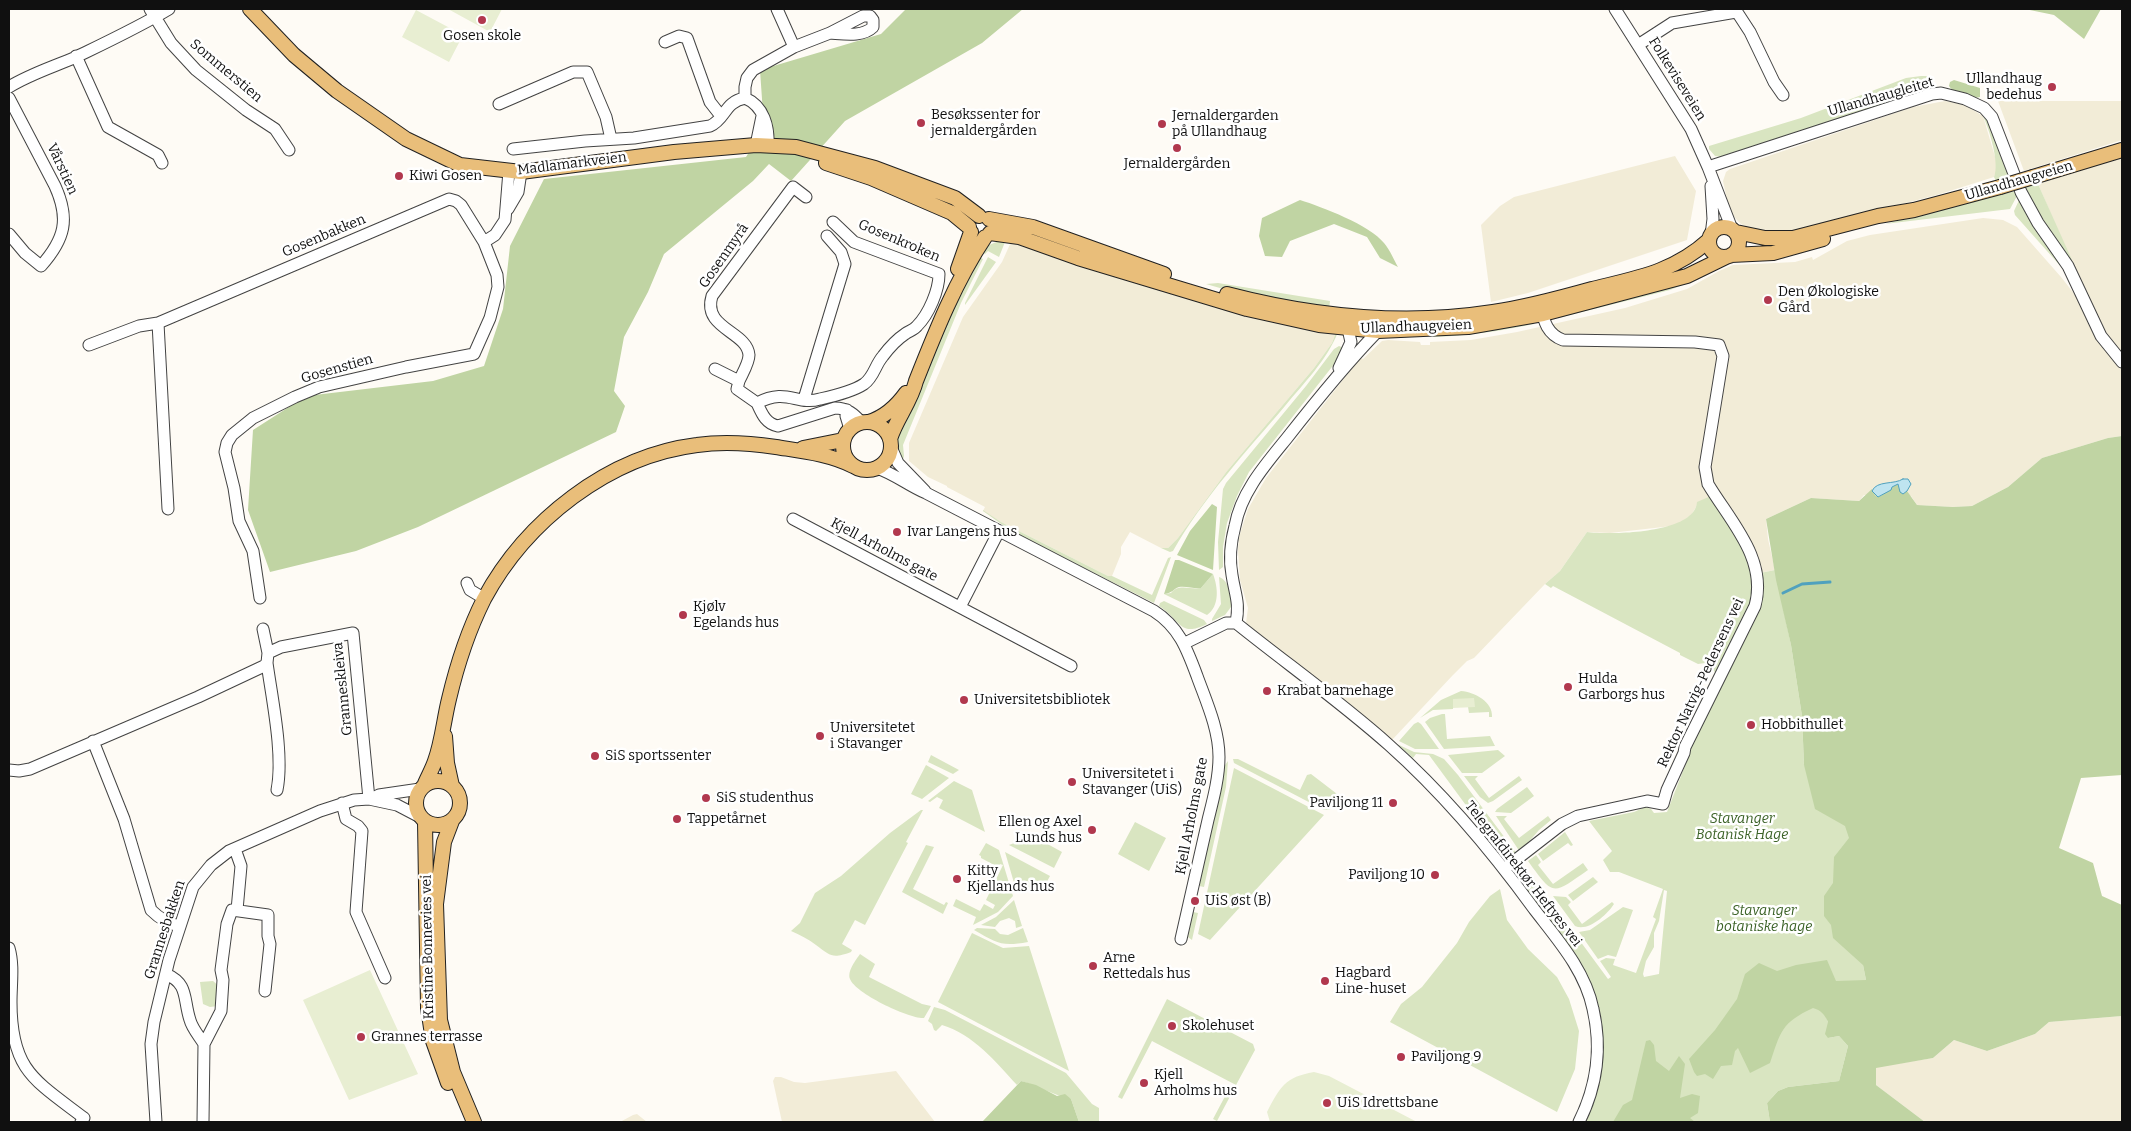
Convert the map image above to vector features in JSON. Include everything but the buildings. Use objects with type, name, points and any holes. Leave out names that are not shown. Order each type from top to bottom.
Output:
[{"type":"main road","name":"Madlamarkveien","points":[[250,9],[294,55],[373,118],[406,139],[460,166],[515,172],[674,152],[762,145],[796,147],[876,168],[955,198],[986,226],[975,237],[952,213],[871,178],[762,145]]},
{"type":"main road","name":"Ullandhaugveien","points":[[986,226],[1078,258],[1247,309],[1300,321],[1348,329],[1468,327],[1541,308],[1687,276],[1729,256],[1774,253],[1794,249],[1914,210],[2000,187],[2122,150]]},
{"type":"main road","name":"Ullandhaugveien","points":[[1734,231],[1765,238],[1793,238],[1878,216],[1914,210]]},
{"type":"main road","points":[[444,723],[447,764],[452,786],[460,800],[457,815],[452,821],[439,826],[422,819],[415,804],[435,761],[444,723],[463,648],[485,599],[517,551],[549,517],[589,486],[629,464],[670,450],[712,443],[752,444],[793,449],[835,458],[864,470],[877,468],[887,460],[893,428],[914,392],[916,381],[947,305],[975,252],[986,226],[971,221],[970,230],[947,305]]},
{"type":"main road","name":"Ullandhaugveien","points":[[986,226],[1033,227],[1193,284],[1251,300],[1294,309],[1369,318],[1417,320],[1541,308],[1659,272],[1688,258],[1710,238]]},
{"type":"main road","points":[[1720,228],[1734,231],[1739,245],[1729,256],[1714,253],[1710,238],[1720,228]]},
{"type":"main road","points":[[793,449],[856,429],[881,418],[893,409],[916,381]]},
{"type":"main road","points":[[856,429],[882,428],[890,443]]},
{"type":"main road","points":[[852,466],[844,454],[856,429]]},
{"type":"main road","points":[[422,787],[438,781],[452,786]]},
{"type":"main road","name":"Kristine Bonnevies vei","points":[[422,819],[426,986],[429,1021],[433,1042],[442,1070],[456,1102],[469,1122]]},
{"type":"main road","name":"Kristine Bonnevies vei","points":[[452,821],[444,842],[436,904],[440,1020],[453,1072],[474,1122]]},
{"type":"street","points":[[9,87],[33,74],[145,24],[153,13],[169,9]]},
{"type":"street","points":[[777,9],[794,47]]},
{"type":"street","name":"Folkeviseveien","points":[[1615,9],[1684,116],[1708,167],[1734,231]]},
{"type":"street","points":[[1638,45],[1672,23],[1736,10],[1750,32],[1774,82],[1783,95]]},
{"type":"street","name":"Sommerstien","points":[[153,13],[171,43],[196,70],[246,110],[275,129],[289,150]]},
{"type":"street","points":[[745,98],[747,78],[753,70],[794,47],[830,33]]},
{"type":"street","points":[[664,42],[679,36],[687,38],[710,102],[721,116]]},
{"type":"street","points":[[76,56],[108,127],[158,155],[162,163]]},
{"type":"street","points":[[499,104],[573,72],[587,72],[603,109],[612,139]]},
{"type":"street","name":"Ullandhaugleitet","points":[[1708,167],[1932,94],[1947,94],[1976,103],[1987,111],[1996,124],[2022,192],[2038,223],[2068,266],[2101,336],[2122,362]]},
{"type":"street","name":"Vårstien","points":[[9,98],[55,186],[61,199],[65,219],[57,244],[41,266],[24,253],[9,234]]},
{"type":"street","points":[[513,150],[634,138],[710,126],[715,124],[731,104],[745,98]]},
{"type":"street","points":[[745,98],[758,106],[762,114],[768,133],[762,145]]},
{"type":"street","name":"Folkeviseveien","points":[[1708,167],[1713,201],[1710,238]]},
{"type":"street","points":[[484,242],[502,227],[515,172]]},
{"type":"street","name":"Gosenmyrå","points":[[739,381],[748,361],[747,350],[711,313],[710,303],[712,296],[793,187],[806,197]]},
{"type":"street","name":"Gosenbakken","points":[[89,345],[138,326],[158,323],[449,199],[461,205],[484,242]]},
{"type":"street","name":"Gosenkroken","points":[[757,404],[769,397],[780,395],[818,400],[857,387],[870,379],[878,362],[889,349],[920,322],[928,312],[938,284],[939,274],[854,242],[833,222]]},
{"type":"street","points":[[804,399],[845,264],[841,252],[827,236]]},
{"type":"street","name":"Gosenstien","points":[[260,598],[253,550],[237,513],[234,488],[224,452],[232,435],[253,418],[319,387],[406,366],[474,354],[490,318],[498,287],[497,275],[484,242]]},
{"type":"street","name":"Rektor Natvig-Pedersens vei","points":[[1504,869],[1562,824],[1578,816],[1647,801],[1663,804],[1685,747],[1755,606],[1759,586],[1755,567],[1745,543],[1712,492],[1705,475],[1724,356],[1719,344],[1696,342],[1570,342],[1556,337],[1547,329],[1541,308]]},
{"type":"street","points":[[158,323],[168,509]]},
{"type":"street","points":[[1334,379],[1351,342],[1348,329]]},
{"type":"street","points":[[1185,642],[1226,623],[1236,623],[1239,608],[1232,573],[1231,547],[1235,523],[1244,500],[1263,468],[1334,379],[1378,330]]},
{"type":"street","points":[[715,369],[739,381],[737,389],[757,404],[767,421],[772,425],[778,426],[835,408],[853,413],[856,429]]},
{"type":"street","points":[[890,443],[898,464],[926,493]]},
{"type":"street","name":"Kjell Arholms gate","points":[[877,468],[890,473],[911,487],[1154,611],[1172,625],[1185,642],[1212,719],[1219,757],[1215,789],[1181,939]]},
{"type":"street","name":"Kjell Arholms gate","points":[[793,519],[1071,666]]},
{"type":"street","points":[[960,607],[999,531]]},
{"type":"street","points":[[467,583],[470,590],[485,599]]},
{"type":"street","name":"Telegrafdirektør Heftyes vei","points":[[1236,623],[1391,746],[1448,802],[1504,869],[1574,962],[1585,984],[1593,1007],[1597,1031],[1598,1060],[1593,1087],[1579,1122]]},
{"type":"street","points":[[263,629],[280,761],[277,790]]},
{"type":"street","name":"Granneskleiva","points":[[9,770],[20,771],[30,769],[198,697],[267,658],[281,647],[353,633],[369,799]]},
{"type":"street","points":[[94,742],[124,819],[151,910],[170,924],[180,926]]},
{"type":"street","name":"Grannesbakken","points":[[156,1122],[151,1044],[154,1022],[180,926],[193,887],[199,877],[220,856],[342,803],[422,787]]},
{"type":"street","name":"Grannesbakken","points":[[369,799],[397,805],[422,819]]},
{"type":"street","points":[[342,803],[346,819],[358,826],[362,831],[352,918],[385,978]]},
{"type":"street","points":[[235,849],[241,866],[237,910]]},
{"type":"street","points":[[203,1122],[204,1044],[220,1014],[223,994],[221,970],[225,939],[232,910],[268,915],[270,944],[265,991]]},
{"type":"street","points":[[9,948],[12,961],[11,1025],[15,1045],[20,1057],[25,1068],[44,1090],[84,1121]]},
{"type":"street","points":[[166,974],[174,977],[182,985],[190,1022],[204,1044]]},
{"type":"shaded area","points":[[1945,101],[1963,104],[1983,116],[1996,160],[1997,169],[1994,177],[1937,195],[1797,231],[1753,230],[1741,224],[1729,209],[1723,181],[1726,172],[1730,169],[1913,107]]},
{"type":"shaded area","points":[[1998,101],[2122,101],[2122,140],[2024,171]]},
{"type":"shaded area","points":[[1675,156],[1696,191],[1687,240],[1528,293],[1491,302],[1481,225],[1500,206],[1514,197]]},
{"type":"shaded area","points":[[2122,157],[2122,436],[2108,438],[2042,458],[2008,487],[1972,506],[1917,505],[1911,496],[1864,495],[1859,501],[1811,498],[1766,519],[1768,539],[1775,570],[1760,573],[1697,505],[1692,514],[1685,520],[1672,526],[1610,533],[1587,532],[1560,571],[1545,584],[1474,658],[1467,661],[1453,675],[1392,740],[1249,628],[1246,623],[1248,608],[1240,580],[1238,550],[1239,537],[1248,509],[1266,478],[1360,358],[1363,359],[1382,341],[1420,342],[1421,345],[1430,345],[1430,342],[1471,340],[1517,332],[1625,308],[1687,289],[1733,265],[1795,262],[1812,257],[1813,260],[1847,241],[1870,235],[1983,218],[2003,220],[2017,227],[2076,296],[2085,293],[2038,184]]},
{"type":"shaded area","points":[[1011,242],[1334,332],[1335,335],[1332,343],[1314,368],[1227,471],[1178,538],[1168,548],[1161,548],[1130,532],[1121,547],[1121,554],[1112,576],[1108,576],[1001,522],[983,511],[985,507],[928,477],[909,461],[909,443],[963,317],[1002,262]]},
{"type":"shaded area","points":[[2122,1016],[2122,1122],[1925,1122],[1876,1085],[1876,1067],[1933,1058],[1954,1040],[1987,1051],[2035,1034],[2049,1022]]},
{"type":"shaded area","points":[[896,1071],[935,1122],[782,1122],[773,1081],[775,1077],[805,1083]]},
{"type":"shaded area","points":[[637,1114],[647,1122],[620,1122],[633,1115]]},
{"type":"green space","name":"Gosen skole","points":[[448,9],[502,9],[490,32]]},
{"type":"green space","points":[[906,9],[1023,9],[982,43],[845,121],[791,181],[769,164],[753,181],[664,254],[648,292],[624,337],[614,391],[625,406],[616,432],[418,527],[356,551],[270,572],[248,510],[253,430],[306,396],[433,381],[484,366],[503,309],[510,246],[544,179],[746,157],[764,128],[760,70],[881,34]]},
{"type":"green space","points":[[2025,9],[2101,9],[2084,39],[2054,15]]},
{"type":"green space","points":[[416,10],[463,35],[449,62],[402,37]]},
{"type":"green space","points":[[1930,76],[1934,83],[1932,88],[1722,157],[1715,156],[1709,149],[1709,146],[1801,118],[1906,78]]},
{"type":"green space","points":[[1954,80],[1980,88],[1980,97],[1968,97],[1954,91],[1949,86],[1950,82]]},
{"type":"green space","points":[[1983,116],[1989,121],[2010,177],[1996,181],[1994,177],[1995,155]]},
{"type":"green space","points":[[2038,184],[2072,260],[2070,261],[2049,232],[2024,188]]},
{"type":"green space","points":[[2016,191],[2018,194],[2010,209],[1885,224]]},
{"type":"green space","points":[[2020,198],[2063,269],[2015,215],[2014,211]]},
{"type":"green space","points":[[1300,200],[1357,223],[1377,236],[1384,243],[1398,267],[1380,258],[1367,237],[1334,224],[1290,241],[1282,257],[1265,256],[1259,236],[1262,218]]},
{"type":"green space","points":[[999,241],[1005,242],[999,257],[988,251],[985,254],[981,252],[989,245]]},
{"type":"green space","points":[[978,256],[983,259],[961,303],[903,445],[904,456],[902,463],[896,439]]},
{"type":"green space","points":[[988,257],[996,262],[965,305],[965,303]]},
{"type":"green space","points":[[1684,281],[1685,284],[1670,290],[1558,318],[1559,314]]},
{"type":"green space","points":[[1218,283],[1330,301],[1329,310],[1258,299],[1206,284]]},
{"type":"green space","points":[[1533,322],[1534,324],[1496,331],[1432,337],[1446,333]]},
{"type":"green space","points":[[1334,332],[1338,332],[1328,352],[1321,362],[1211,494],[1173,551],[1170,552],[1161,548],[1168,548],[1178,538],[1227,471],[1314,368],[1332,343],[1335,335]]},
{"type":"green space","points":[[1339,346],[1344,348],[1339,358],[1249,472],[1237,496],[1227,523],[1223,547],[1223,567],[1219,570],[1218,542],[1223,489],[1226,483],[1334,349]]},
{"type":"green space","points":[[2122,436],[2122,775],[2081,778],[2059,848],[2093,863],[2102,896],[2122,905],[2122,1016],[2049,1022],[2035,1034],[1987,1051],[1954,1040],[1933,1058],[1876,1068],[1876,1085],[1925,1122],[1770,1122],[1767,1103],[1778,1091],[1788,1087],[1839,1081],[1848,1046],[1839,1036],[1828,1038],[1825,1034],[1827,1019],[1820,1011],[1813,1008],[1794,1018],[1784,1029],[1770,1063],[1750,1073],[1738,1048],[1735,1051],[1732,1065],[1721,1066],[1713,1079],[1705,1074],[1697,1076],[1689,1059],[1715,1030],[1737,999],[1745,974],[1759,963],[1777,971],[1796,965],[1827,960],[1836,981],[1866,980],[1863,965],[1833,938],[1831,925],[1824,916],[1824,896],[1833,883],[1834,857],[1849,838],[1845,826],[1815,809],[1804,765],[1802,716],[1791,645],[1776,580],[1766,519],[1811,498],[1859,501],[1872,489],[1878,497],[1898,484],[1903,494],[1907,491],[1917,505],[1972,506],[2008,487],[2042,458],[2108,438]]},
{"type":"green space","name":"Stavanger botaniske hage","points":[[1711,496],[1760,573],[1775,570],[1791,645],[1802,716],[1804,765],[1872,825],[1863,965],[1866,980],[1826,1017],[1828,1022],[1828,1038],[1839,1036],[1848,1046],[1839,1081],[1788,1087],[1778,1091],[1767,1103],[1770,1122],[1586,1122],[1598,1088],[1601,1070],[1603,1034],[1601,1017],[1588,978],[1523,885],[1533,877],[1608,979],[1611,977],[1600,961],[1606,958],[1615,959],[1613,965],[1636,973],[1656,919],[1653,917],[1663,889],[1619,872],[1610,872],[1603,860],[1612,851],[1589,821],[1634,812],[1645,807],[1651,809],[1654,813],[1667,812],[1690,753],[1690,748],[1717,674],[1705,663],[1698,664],[1553,586],[1551,588],[1545,584],[1560,571],[1587,532],[1631,532],[1667,526],[1682,521],[1693,513],[1697,502]],"holes":[[[1664,890],[1667,891],[1659,974],[1644,977],[1646,961],[1654,947],[1654,933],[1659,921]]]},
{"type":"green space","points":[[1212,504],[1217,507],[1213,570],[1177,555],[1190,531]]},
{"type":"green space","points":[[983,510],[1001,522],[1108,576],[1112,576],[1152,595],[1168,558],[1171,557],[1154,603],[1011,531]]},
{"type":"green space","points":[[1175,560],[1213,574],[1201,588],[1179,587],[1164,594]]},
{"type":"green space","points":[[1213,574],[1217,596],[1214,607],[1207,615],[1164,594],[1171,593],[1178,588],[1201,588]]},
{"type":"green space","points":[[1219,577],[1227,585],[1231,607],[1225,615],[1212,621],[1221,604]]},
{"type":"green space","points":[[1164,601],[1204,620],[1207,624],[1191,629],[1181,626],[1159,606]]},
{"type":"green space","points":[[1461,691],[1472,693],[1486,702],[1492,712],[1492,717],[1489,717],[1489,712],[1469,713],[1468,707],[1474,707],[1453,699],[1453,709],[1433,710],[1420,718],[1441,700]]},
{"type":"green space","points":[[1474,698],[1475,707],[1453,708],[1453,699]]},
{"type":"green space","points":[[1445,714],[1447,739],[1490,736],[1495,746],[1444,749],[1425,722]]},
{"type":"green space","points":[[1418,722],[1439,749],[1415,749],[1399,741]]},
{"type":"green space","points":[[1397,744],[1414,752],[1433,754],[1444,759],[1517,854],[1512,857],[1504,857],[1429,755],[1416,754],[1413,758]]},
{"type":"green space","points":[[1498,750],[1505,756],[1482,773],[1462,773],[1448,755]]},
{"type":"green space","points":[[931,755],[959,770],[953,774],[928,762]]},
{"type":"green space","points":[[1233,759],[1238,759],[1300,790],[1307,775],[1311,774],[1341,797],[1329,810],[1324,810],[1234,763]]},
{"type":"green space","points":[[1228,761],[1226,787],[1204,887],[1199,886],[1223,768]]},
{"type":"green space","points":[[926,765],[949,778],[922,799],[911,794]]},
{"type":"green space","points":[[1234,768],[1324,815],[1210,940],[1198,934]]},
{"type":"green space","points":[[1464,776],[1478,776],[1475,779],[1489,798],[1519,776],[1522,780],[1488,803],[1480,797]]},
{"type":"green space","points":[[954,781],[972,790],[985,832],[939,808],[943,800],[937,797],[930,802],[928,801]]},
{"type":"green space","points":[[1527,787],[1534,796],[1511,813],[1495,812],[1497,809]]},
{"type":"green space","points":[[923,810],[906,842],[908,843],[865,925],[855,920],[842,944],[852,950],[851,952],[836,956],[832,955],[791,931],[800,923],[815,893],[841,876],[890,833]]},
{"type":"green space","points":[[1496,816],[1507,816],[1504,819],[1519,838],[1548,816],[1551,820],[1539,830],[1520,852]]},
{"type":"green space","points":[[1135,822],[1166,838],[1149,871],[1118,854]]},
{"type":"green space","points":[[1565,832],[1573,845],[1571,846],[1568,843],[1543,861],[1538,854]]},
{"type":"green space","points":[[1033,836],[1062,852],[1054,868],[1009,845]]},
{"type":"green space","points":[[986,843],[999,850],[1013,896],[998,912],[973,925],[976,917],[953,906],[956,899],[980,911],[984,904],[993,909],[995,905],[986,900],[1003,865],[1000,864],[998,867],[981,858],[979,855]]},
{"type":"green space","points":[[926,845],[934,847],[913,889],[944,905],[946,902],[948,903],[943,914],[902,892]]},
{"type":"green space","points":[[1005,852],[1050,876],[1044,887],[1017,893]]},
{"type":"green space","points":[[1536,855],[1541,862],[1538,865],[1553,884],[1583,863],[1588,870],[1560,888],[1554,888],[1543,881],[1528,861]]},
{"type":"green space","points":[[1593,877],[1598,882],[1573,901],[1568,895]]},
{"type":"green space","points":[[1500,889],[1507,920],[1528,949],[1557,977],[1569,999],[1579,1031],[1575,1069],[1557,1112],[1390,1022],[1401,1004],[1422,987],[1457,943],[1469,922],[1490,896]]},
{"type":"green space","points":[[1553,896],[1566,897],[1571,902],[1568,905],[1582,924],[1612,902],[1614,904],[1597,921],[1586,927],[1580,927],[1575,926]]},
{"type":"green space","points":[[1014,900],[1022,926],[1016,928],[1015,921],[1009,918],[1000,921],[995,927],[981,925],[996,917]]},
{"type":"green space","points":[[1623,907],[1633,910],[1616,957],[1608,955],[1598,959],[1579,932],[1590,930]]},
{"type":"green space","points":[[1193,912],[1198,913],[1192,940],[1188,937]]},
{"type":"green space","points":[[977,928],[995,929],[1000,934],[1008,935],[1023,928],[1028,942],[1000,943],[974,930]]},
{"type":"green space","points":[[972,933],[1003,948],[1029,946],[1069,1071],[938,1002]]},
{"type":"green space","points":[[860,954],[875,964],[869,977],[922,1004],[931,1006],[924,1018],[895,1010],[872,998],[854,985],[849,976],[852,966]]},
{"type":"green space","name":"Grannes terrasse","points":[[370,970],[418,1074],[349,1100],[303,1000]]},
{"type":"green space","points":[[213,981],[220,987],[218,1006],[210,1007],[203,1004],[200,982]]},
{"type":"green space","points":[[1167,999],[1253,1044],[1255,1050],[1236,1085],[1152,1041],[1122,1099],[1118,1097]]},
{"type":"green space","points":[[934,1007],[945,1010],[1066,1073],[1092,1104],[1099,1108],[1099,1122],[1079,1122],[1071,1099],[1021,1081],[1017,1085],[983,1050],[964,1035],[942,1025],[936,1031],[934,1030],[932,1024],[928,1021]]},
{"type":"green space","points":[[1650,1040],[1654,1045],[1656,1061],[1669,1071],[1679,1056],[1685,1064],[1680,1098],[1692,1094],[1700,1096],[1698,1113],[1690,1118],[1695,1122],[1613,1122],[1623,1105],[1632,1100],[1646,1041]]},
{"type":"green space","name":"UiS Idrettsbane","points":[[1314,1072],[1329,1076],[1417,1122],[1270,1122],[1267,1112],[1280,1090],[1290,1080]]},
{"type":"green space","points":[[1021,1081],[1036,1085],[1057,1096],[1065,1094],[1071,1099],[1079,1122],[982,1122]]},
{"type":"green space","points":[[1231,1085],[1235,1087],[1217,1121],[1213,1119]]},
{"type":"water","points":[[1908,479],[1911,484],[1903,494],[1900,492],[1898,484],[1878,497],[1872,491],[1878,485]]},
{"type":"waterway","points":[[1783,593],[1802,584],[1830,582]]},
{"type":"place","name":"Gosen skole","points":[[482,20]]},
{"type":"place","name":"Ullandhaug bedehus","points":[[2052,87]]},
{"type":"place","name":"Besøkssenter for jernaldergården","points":[[921,123]]},
{"type":"place","name":"Jernaldergarden på Ullandhaug","points":[[1162,124]]},
{"type":"place","name":"Jernaldergården","points":[[1177,148]]},
{"type":"place","name":"Kiwi Gosen","points":[[399,176]]},
{"type":"place","name":"Den Økologiske Gård","points":[[1768,300]]},
{"type":"place","name":"Ivar Langens hus","points":[[897,532]]},
{"type":"place","name":"Kjølv Egelands hus","points":[[683,615]]},
{"type":"place","name":"Hulda Garborgs hus","points":[[1568,687]]},
{"type":"place","name":"Krabat barnehage","points":[[1267,691]]},
{"type":"place","name":"Universitetsbibliotek","points":[[964,700]]},
{"type":"place","name":"Hobbithullet","points":[[1751,725]]},
{"type":"place","name":"Universitetet i Stavanger","points":[[820,736]]},
{"type":"place","name":"SiS sportssenter","points":[[595,756]]},
{"type":"place","name":"Universitetet i Stavanger (UiS)","points":[[1072,782]]},
{"type":"place","name":"SiS studenthus","points":[[706,798]]},
{"type":"place","name":"Paviljong 11","points":[[1393,803]]},
{"type":"place","name":"Tappetårnet","points":[[677,819]]},
{"type":"place","name":"Ellen og Axel Lunds hus","points":[[1092,830]]},
{"type":"place","name":"Paviljong 10","points":[[1435,875]]},
{"type":"place","name":"Kitty Kjellands hus","points":[[957,879]]},
{"type":"place","name":"UiS øst (B)","points":[[1195,901]]},
{"type":"place","name":"Arne Rettedals hus","points":[[1093,966]]},
{"type":"place","name":"Hagbard Line-huset","points":[[1325,981]]},
{"type":"place","name":"Skolehuset","points":[[1172,1026]]},
{"type":"place","name":"Grannes terrasse","points":[[361,1037]]},
{"type":"place","name":"Paviljong 9","points":[[1401,1057]]},
{"type":"place","name":"Kjell Arholms hus","points":[[1144,1083]]},
{"type":"place","name":"UiS Idrettsbane","points":[[1327,1103]]},
{"type":"park label","name":"Stavanger Botanisk Hage","points":[[1742,828]]}]
